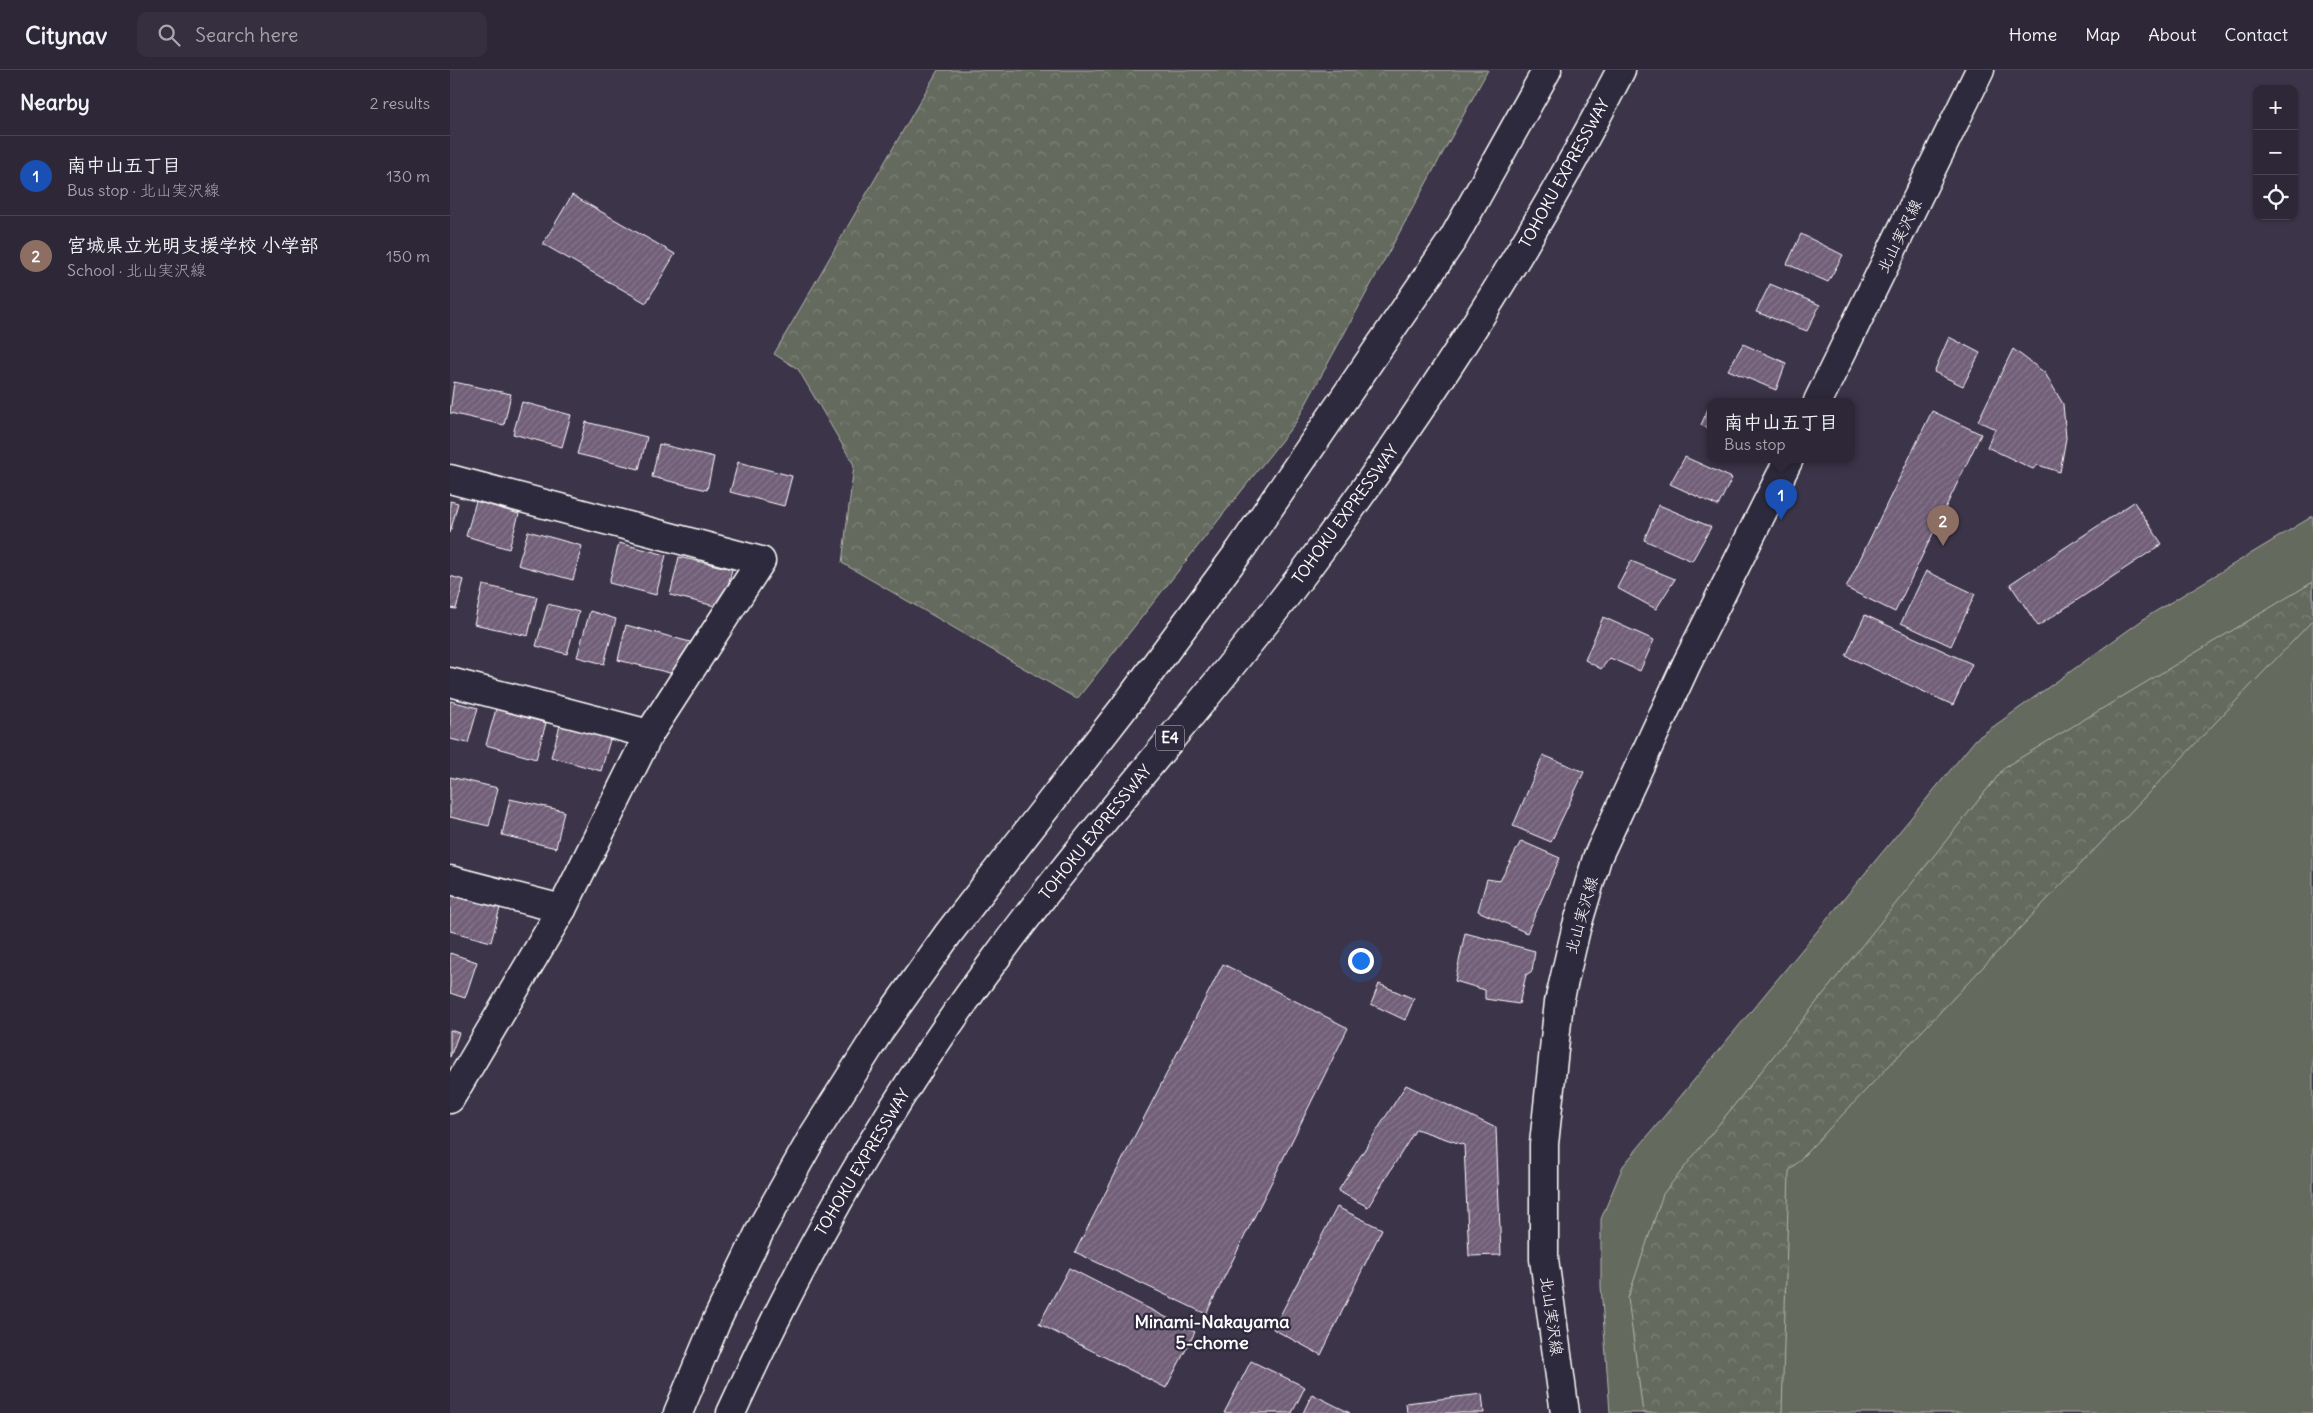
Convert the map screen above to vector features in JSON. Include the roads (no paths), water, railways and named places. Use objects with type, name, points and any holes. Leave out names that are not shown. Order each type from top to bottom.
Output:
[{"type":"main road","points":[[678,1413],[716,1322],[762,1227],[813,1136],[882,1027],[948,934],[1122,710],[1242,549],[1453,239],[1547,70]]},
{"type":"main road","name":"TOHOKU EXPRESSWAY","points":[[731,1413],[772,1323],[806,1256],[860,1160],[922,1064],[1000,951],[1094,831],[1303,573],[1386,459],[1526,242],[1585,141],[1621,70]]},
{"type":"main road","name":"北山実沢線","points":[[1819,398],[1980,70]]},
{"type":"main road","name":"北山実沢線","points":[[1565,1413],[1544,1258],[1544,1144],[1559,1002],[1576,929],[1597,858],[1688,663],[1787,463]]},
{"type":"main road","points":[[450,479],[761,561],[649,734],[562,909],[450,1098]]},
{"type":"main road","points":[[450,682],[649,734]]},
{"type":"main road","points":[[450,880],[562,909]]},
{"type":"place","name":"南中山五丁目","points":[[1781,520]]},
{"type":"place","name":"宮城県立光明支援学校 小学部","points":[[1943,546]]},
{"type":"district","name":"Minami-Nakayama 5-chome","points":[[1212,1332]]}]
